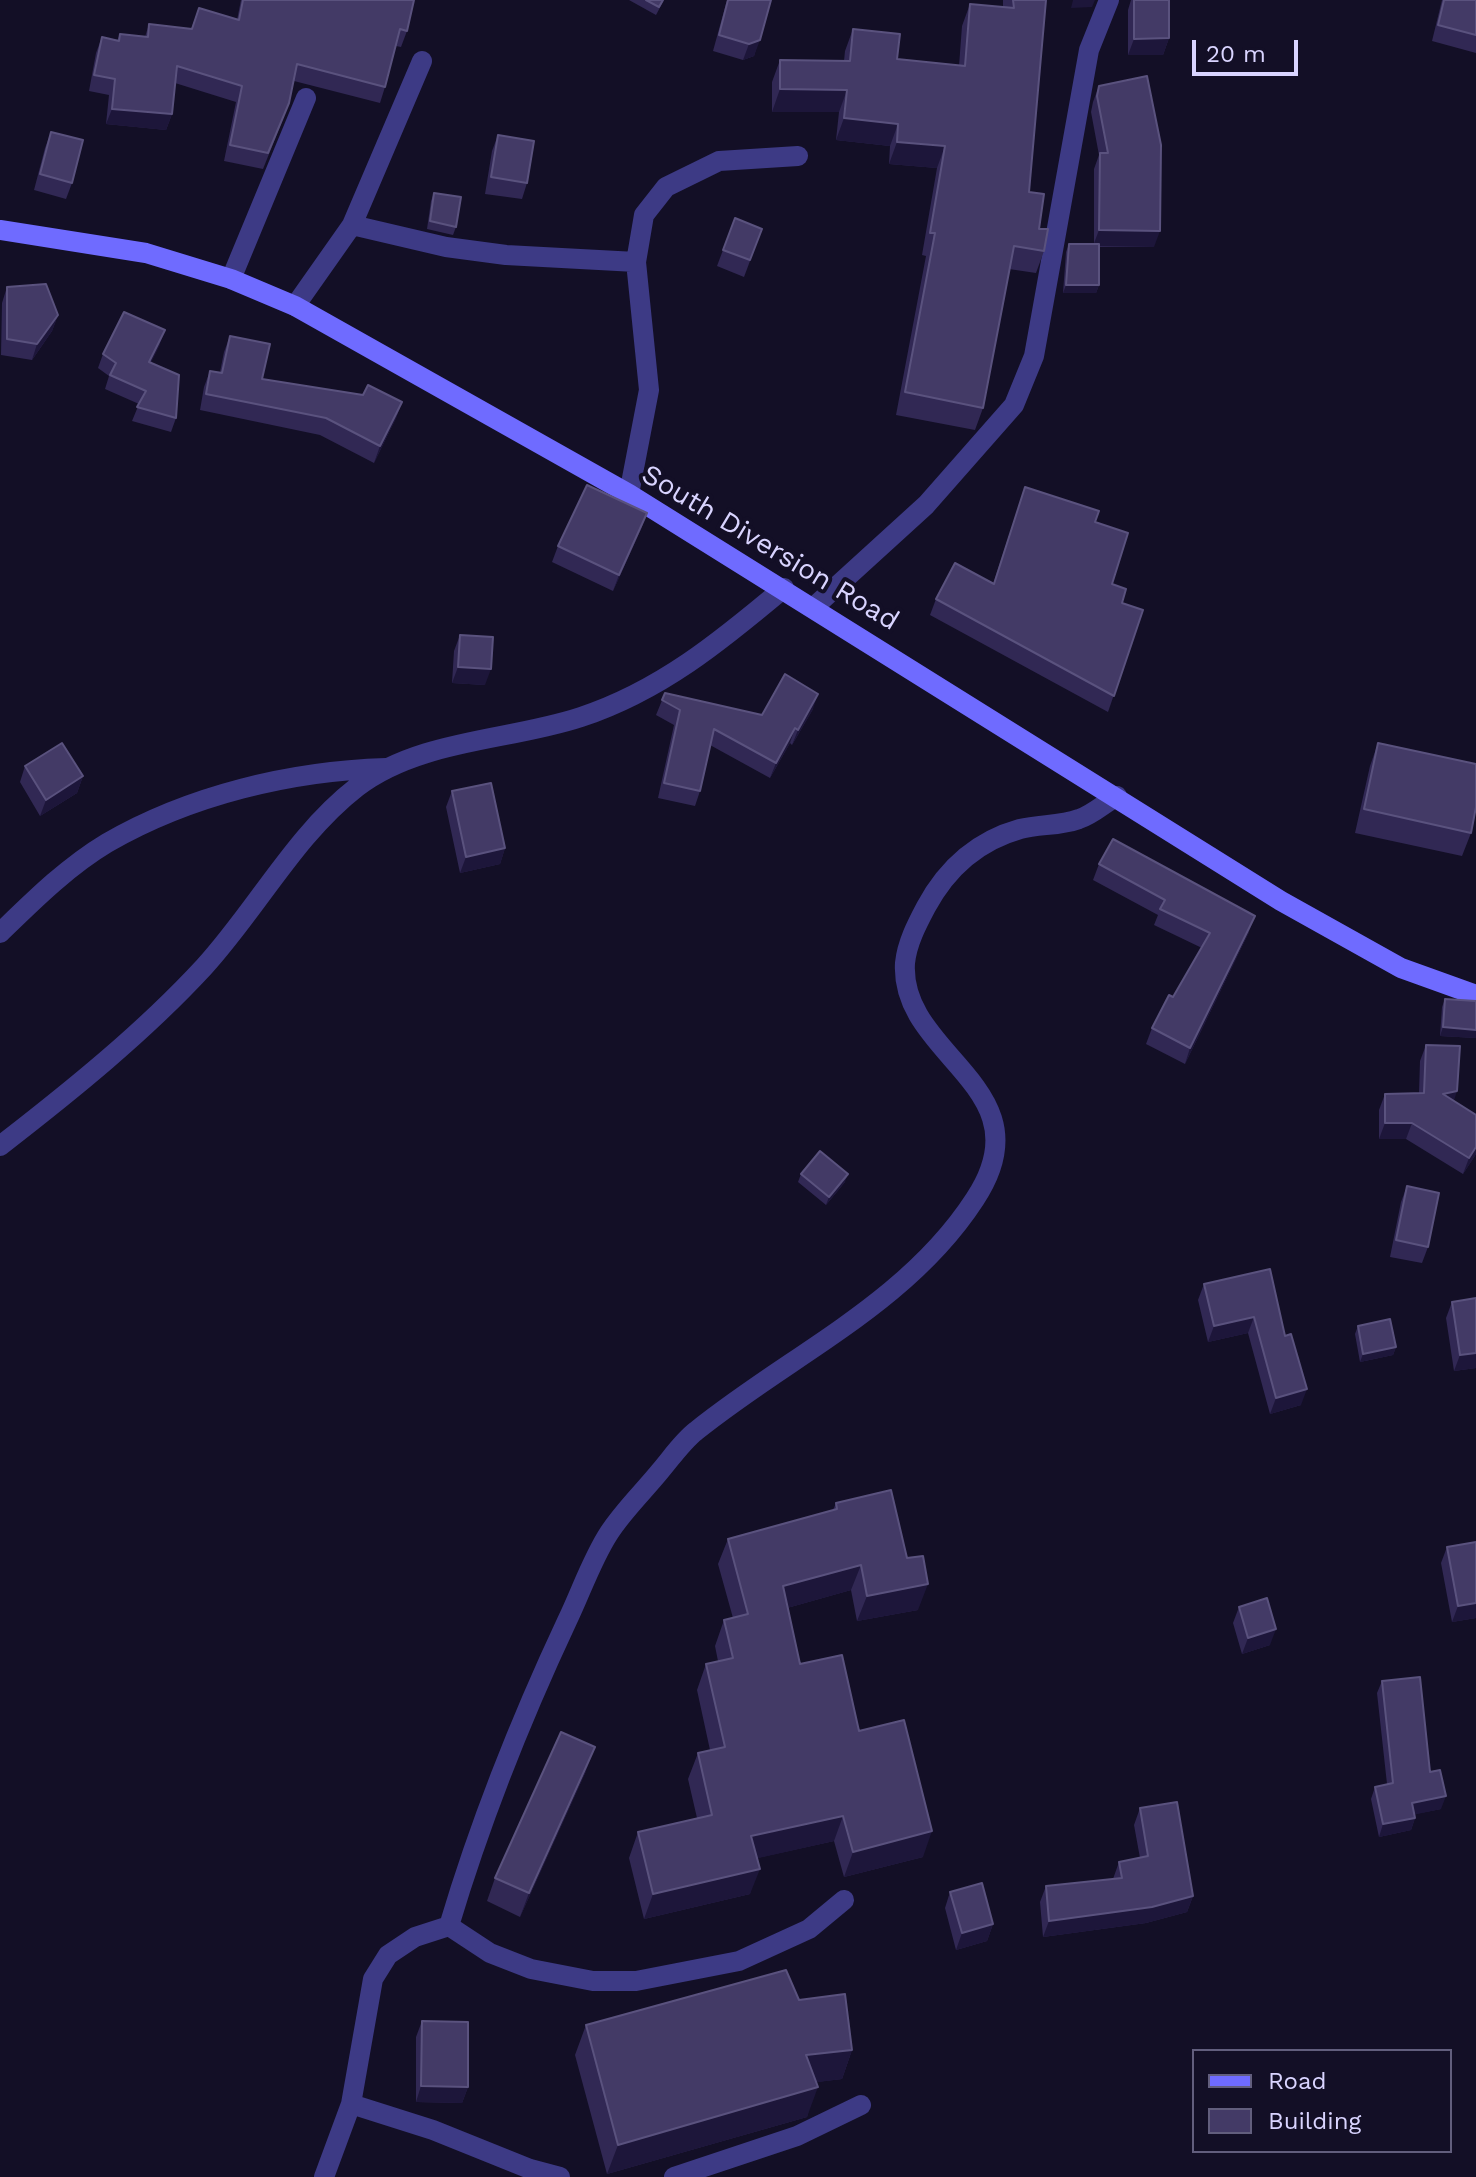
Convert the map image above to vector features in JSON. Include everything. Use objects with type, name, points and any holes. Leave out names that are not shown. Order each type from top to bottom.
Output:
[{"type":"main road","name":"South Diversion Road","points":[[0,230],[146,253],[231,279],[295,306],[629,494],[1281,901],[1401,968],[1476,995]]},
{"type":"street","points":[[814,607],[926,505],[1014,405],[1034,356],[1089,50],[1109,0]]},
{"type":"street","points":[[295,306],[352,225],[422,61]]},
{"type":"street","points":[[231,279],[306,98]]},
{"type":"street","points":[[629,494],[649,390],[636,262],[644,215],[666,187],[719,161],[798,156]]},
{"type":"street","points":[[352,225],[446,247],[521,256],[636,262]]},
{"type":"street","points":[[0,1146],[67,1094],[205,966],[331,810],[358,787],[388,768],[441,751],[577,718],[620,704],[668,678],[784,588]]},
{"type":"street","points":[[0,933],[50,885],[105,844],[165,813],[296,777],[345,769],[388,768]]},
{"type":"street","points":[[449,1926],[463,1878],[544,1671],[608,1534],[693,1433],[879,1301],[930,1256],[975,1200],[990,1174],[994,1136],[991,1113],[973,1079],[925,1028],[908,988],[905,963],[913,933],[931,898],[955,863],[988,841],[1021,829],[1082,819],[1117,796]]},
{"type":"street","points":[[449,1926],[490,1953],[531,1969],[593,1981],[636,1981],[739,1961],[809,1929],[844,1900]]},
{"type":"street","points":[[324,2177],[351,2104],[373,1979],[388,1955],[415,1937],[449,1926]]},
{"type":"street","points":[[351,2104],[433,2130],[530,2169],[560,2177]]},
{"type":"street","points":[[674,2177],[724,2163],[797,2136],[861,2105]]},
{"type":"building","points":[[243,0],[414,0],[407,31],[400,29],[385,87],[297,64],[289,103],[268,153],[230,145],[242,86],[177,66],[172,114],[112,109],[115,79],[94,75],[102,37],[119,41],[120,34],[148,37],[149,24],[192,29],[199,8],[239,20]]},
{"type":"building","points":[[646,0],[663,0],[659,7]]},
{"type":"building","points":[[728,0],[771,0],[760,40],[749,44],[719,35]]},
{"type":"building","points":[[1013,0],[1046,0],[1029,192],[1044,194],[1039,229],[1048,229],[1044,251],[1014,246],[983,408],[905,392],[935,233],[930,233],[945,146],[897,142],[898,124],[844,118],[847,90],[780,89],[780,60],[850,61],[853,29],[900,34],[897,59],[965,66],[970,4],[1014,8]]},
{"type":"building","points":[[1134,0],[1169,0],[1169,38],[1134,39]]},
{"type":"building","points":[[1444,0],[1476,0],[1476,35],[1438,25]]},
{"type":"building","points":[[1147,76],[1161,145],[1160,231],[1099,230],[1100,153],[1108,153],[1097,96],[1099,86]]},
{"type":"building","points":[[51,132],[83,140],[72,183],[40,174]]},
{"type":"building","points":[[498,135],[534,141],[527,183],[491,177]]},
{"type":"building","points":[[434,193],[461,197],[456,227],[430,221]]},
{"type":"building","points":[[735,218],[762,229],[750,260],[723,250]]},
{"type":"building","points":[[1069,244],[1099,244],[1099,285],[1066,285]]},
{"type":"building","points":[[46,284],[58,315],[37,344],[7,339],[7,287]]},
{"type":"building","points":[[124,312],[165,330],[149,362],[179,375],[176,418],[137,407],[146,391],[110,375],[116,363],[103,354]]},
{"type":"building","points":[[230,336],[270,344],[262,379],[363,395],[368,385],[402,402],[380,446],[326,418],[206,394],[210,371],[222,373]]},
{"type":"building","points":[[587,485],[647,513],[619,575],[558,546]]},
{"type":"building","points":[[1025,487],[1099,511],[1095,522],[1128,533],[1112,584],[1126,589],[1122,603],[1143,610],[1114,696],[936,599],[955,563],[994,584]]},
{"type":"building","points":[[460,635],[493,637],[491,669],[458,667]]},
{"type":"building","points":[[785,674],[818,694],[776,763],[714,729],[700,791],[664,783],[680,710],[662,700],[665,693],[762,715]]},
{"type":"building","points":[[62,743],[83,776],[46,800],[25,766]]},
{"type":"building","points":[[1378,743],[1476,764],[1476,807],[1471,833],[1364,809]]},
{"type":"building","points":[[491,783],[505,848],[466,857],[452,791]]},
{"type":"building","points":[[1113,839],[1255,916],[1190,1048],[1152,1028],[1169,995],[1173,997],[1210,933],[1160,909],[1165,900],[1099,864]]},
{"type":"building","points":[[1445,999],[1476,1001],[1476,1030],[1443,1027]]},
{"type":"building","points":[[1426,1045],[1460,1046],[1457,1091],[1443,1094],[1476,1115],[1476,1147],[1469,1158],[1412,1123],[1385,1123],[1385,1094],[1424,1093]]},
{"type":"building","points":[[820,1151],[848,1174],[829,1197],[801,1174]]},
{"type":"building","points":[[1407,1186],[1439,1193],[1428,1247],[1396,1240]]},
{"type":"building","points":[[1270,1269],[1285,1336],[1291,1334],[1307,1389],[1276,1398],[1254,1317],[1214,1326],[1204,1284]]},
{"type":"building","points":[[1476,1298],[1476,1353],[1460,1355],[1452,1302]]},
{"type":"building","points":[[1390,1319],[1396,1347],[1363,1354],[1358,1326]]},
{"type":"building","points":[[891,1490],[907,1558],[923,1556],[928,1584],[867,1596],[861,1565],[783,1586],[800,1664],[842,1655],[859,1731],[904,1720],[932,1831],[853,1852],[843,1816],[751,1836],[760,1869],[653,1894],[638,1832],[712,1815],[698,1753],[725,1747],[706,1664],[733,1658],[724,1620],[748,1614],[728,1539],[837,1509],[836,1503]]},
{"type":"building","points":[[1476,1542],[1476,1603],[1458,1606],[1447,1547]]},
{"type":"building","points":[[1267,1598],[1276,1629],[1248,1638],[1239,1607]]},
{"type":"building","points":[[1420,1677],[1430,1772],[1440,1770],[1446,1796],[1412,1803],[1415,1818],[1383,1824],[1375,1787],[1393,1783],[1382,1681]]},
{"type":"building","points":[[561,1732],[595,1747],[529,1893],[495,1878]]},
{"type":"building","points":[[1177,1802],[1193,1896],[1152,1907],[1049,1921],[1046,1886],[1122,1878],[1119,1862],[1148,1856],[1140,1808]]},
{"type":"building","points":[[982,1883],[993,1924],[962,1933],[950,1892]]},
{"type":"building","points":[[786,1970],[799,2000],[845,1994],[852,2050],[806,2055],[818,2087],[618,2145],[586,2025]]},
{"type":"building","points":[[422,2021],[468,2022],[468,2087],[421,2086]]}]
